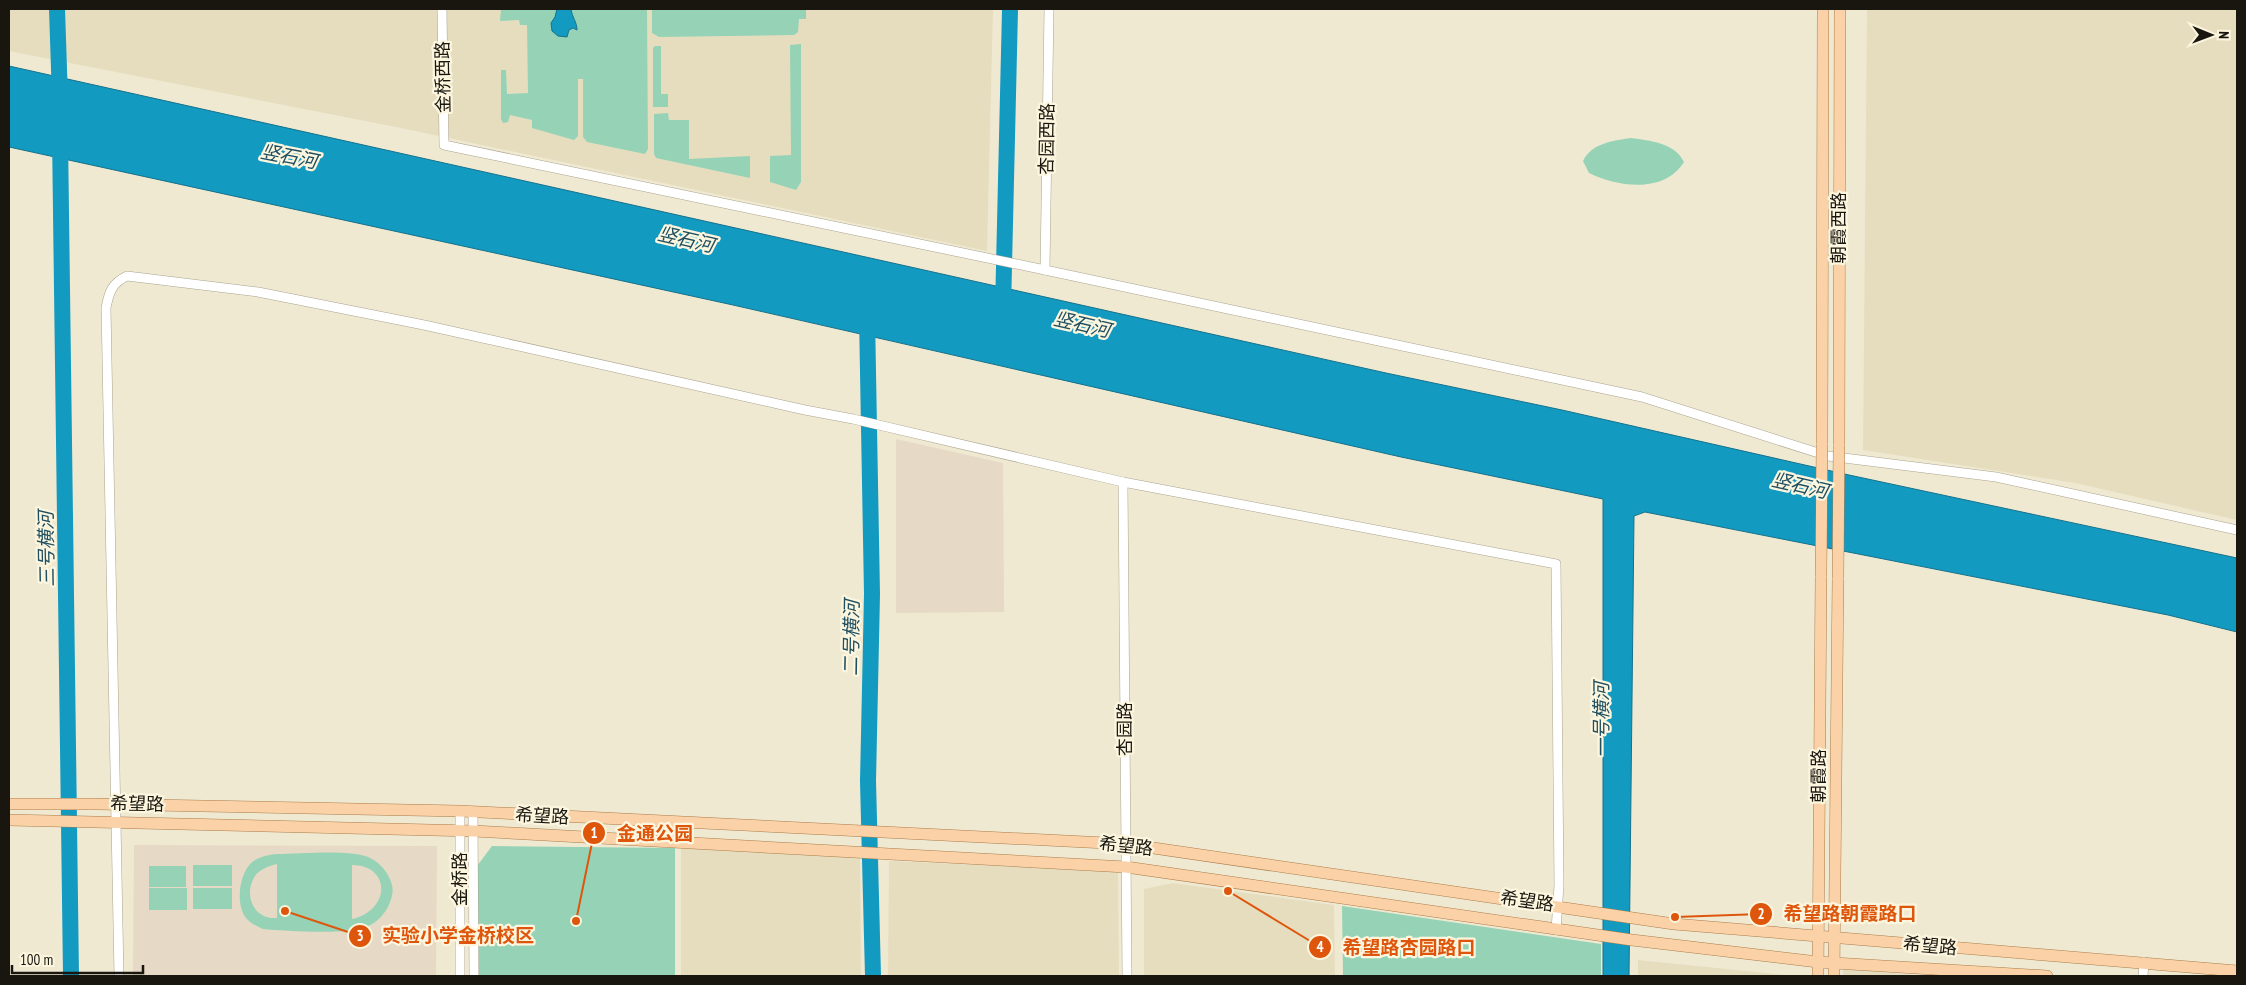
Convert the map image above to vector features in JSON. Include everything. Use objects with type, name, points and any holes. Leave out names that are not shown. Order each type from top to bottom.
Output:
[{"type":"main road","name":"朝霞西路","points":[[1821,576],[1823,9]]},
{"type":"main road","name":"朝霞西路","points":[[1838,578],[1840,9]]},
{"type":"main road","name":"朝霞路","points":[[1818,976],[1821,576]]},
{"type":"main road","name":"朝霞路","points":[[1834,976],[1838,578]]},
{"type":"main road","name":"希望路","points":[[9,804],[116,804],[460,811],[1126,844],[1597,911],[1674,924],[1835,936],[1909,945],[2144,962],[2237,972]]},
{"type":"main road","name":"希望路","points":[[9,820],[474,831],[884,852],[1126,867],[1598,936],[1818,962],[2047,976]]},
{"type":"street","name":"金桥西路","points":[[442,9],[444,145],[1045,270]]},
{"type":"street","name":"杏园西路","points":[[1045,270],[1049,9]]},
{"type":"street","points":[[1045,270],[1642,397],[1828,456],[1996,477],[2237,530]]},
{"type":"street","points":[[119,976],[106,308],[108,293],[116,281],[127,276],[258,292],[424,325],[805,410],[853,418],[1123,482],[1556,564],[1558,906],[1556,930]]},
{"type":"street","name":"杏园路","points":[[1123,482],[1127,976]]},
{"type":"street","name":"金桥路","points":[[460,811],[460,976]]},
{"type":"street","name":"金桥路","points":[[473,812],[474,976]]},
{"type":"street","points":[[2143,976],[2144,962]]},
{"type":"shaded area","points":[[9,9],[993,9],[987,251],[401,128],[9,51]]},
{"type":"shaded area","points":[[1867,9],[2237,9],[2237,520],[2075,483],[1863,450]]},
{"type":"shaded area","points":[[896,439],[1003,463],[1004,612],[896,613]]},
{"type":"shaded area","points":[[134,845],[437,846],[436,976],[133,976]]},
{"type":"shaded area","points":[[681,847],[860,855],[861,976],[681,976]]},
{"type":"shaded area","points":[[889,861],[1118,871],[1119,976],[888,976]]},
{"type":"shaded area","points":[[1173,883],[1334,905],[1335,976],[1144,976],[1144,889]]},
{"type":"shaded area","points":[[1638,960],[1795,976],[1638,976]]},
{"type":"shaded area","points":[[1843,969],[1932,976],[1843,976]]},
{"type":"green space","points":[[501,9],[647,9],[648,149],[645,154],[587,142],[583,137],[583,79],[578,79],[578,136],[574,140],[532,128],[532,120],[510,115],[508,122],[503,123],[501,119],[501,70],[506,70],[507,94],[528,93],[527,25],[520,25],[519,20],[500,21]]},
{"type":"green space","points":[[652,9],[806,9],[806,19],[799,19],[798,32],[794,35],[659,37],[652,33]]},
{"type":"green space","points":[[801,44],[801,182],[796,190],[770,182],[770,156],[791,155],[790,45]]},
{"type":"green space","points":[[661,46],[661,94],[668,94],[668,107],[653,107],[653,48]]},
{"type":"green space","points":[[668,113],[669,120],[689,120],[689,159],[750,156],[750,178],[656,158],[654,154],[654,114]]},
{"type":"green space","points":[[1631,138],[1668,146],[1680,155],[1684,162],[1665,179],[1640,185],[1613,182],[1589,173],[1583,161],[1592,150],[1603,144]]},
{"type":"green space","points":[[492,846],[675,848],[675,976],[477,976],[477,866]]},
{"type":"green space","points":[[348,853],[368,857],[380,865],[391,881],[393,888],[388,907],[376,921],[366,927],[357,929],[316,932],[263,929],[250,922],[243,913],[240,899],[241,883],[247,868],[253,861],[274,854]],"holes":[[[277,864],[277,918],[269,918],[256,910],[250,898],[250,890],[259,871]],[[352,865],[365,867],[374,872],[379,880],[381,889],[374,907],[365,914],[352,919]]]},
{"type":"green space","points":[[193,865],[232,865],[232,886],[193,886]]},
{"type":"green space","points":[[149,866],[186,866],[186,887],[149,887]]},
{"type":"green space","points":[[149,888],[187,888],[187,910],[149,910]]},
{"type":"green space","points":[[193,888],[232,888],[232,909],[193,909]]},
{"type":"green space","points":[[1342,906],[1601,944],[1601,976],[1343,976]]},
{"type":"water","points":[[557,9],[571,9],[577,30],[573,28],[569,30],[567,37],[558,36],[552,31],[551,23]]},
{"type":"water","name":"竖石河","points":[[9,66],[1386,373],[2237,558],[2237,632],[2168,615],[1645,512],[1634,516],[1629,976],[1603,976],[1603,499],[1401,457],[733,305],[9,147]]},
{"type":"waterway","points":[[57,9],[60,99]]},
{"type":"waterway","points":[[1003,309],[1010,9]]},
{"type":"waterway","name":"三号横河","points":[[60,136],[71,976]]},
{"type":"waterway","name":"二号横河","points":[[867,316],[872,594],[868,781],[873,976]]},
{"type":"place","name":"希望路杏园路口","points":[[1228,891]]},
{"type":"place","name":"实验小学金桥校区","points":[[285,911]]},
{"type":"place","name":"希望路朝霞路口","points":[[1675,917]]},
{"type":"place","name":"金通公园","points":[[576,921]]},
{"type":"water label","name":"一号横河","points":[[1601,720]]}]
